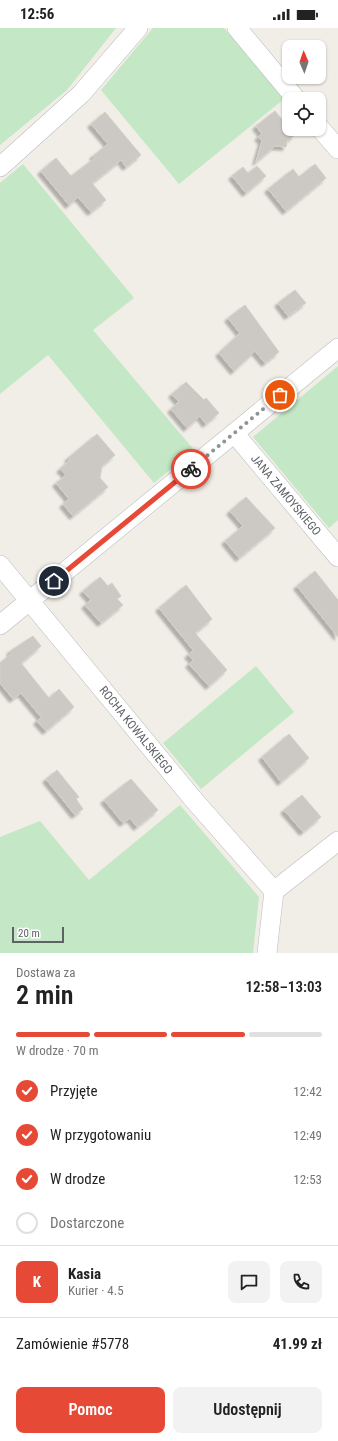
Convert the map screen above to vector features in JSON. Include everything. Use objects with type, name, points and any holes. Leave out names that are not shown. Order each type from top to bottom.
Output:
[{"type":"street","points":[[0,167],[81,94],[138,28]]},
{"type":"street","points":[[236,28],[290,92]]},
{"type":"street","points":[[326,135],[338,149]]},
{"type":"street","points":[[0,625],[338,348]]},
{"type":"street","name":"JANA ZAMOYSKIEGO","points":[[234,433],[338,557]]},
{"type":"street","name":"ROCHA KOWALSKIEGO","points":[[0,565],[193,799],[274,892]]},
{"type":"street","points":[[267,953],[274,892],[338,841]]},
{"type":"green space","points":[[0,28],[116,28],[67,90],[0,145]]},
{"type":"green space","points":[[153,28],[224,28],[282,97],[282,101],[179,184],[101,90]]},
{"type":"green space","points":[[23,164],[134,298],[93,330],[194,450],[154,483],[48,355],[0,394],[0,183]]},
{"type":"green space","points":[[338,366],[338,520],[329,528],[253,437]]},
{"type":"green space","points":[[256,666],[294,712],[201,789],[163,743]]},
{"type":"green space","points":[[180,805],[259,897],[253,953],[0,953],[0,837],[40,821],[89,880]]},
{"type":"building","points":[[275,111],[282,119],[282,136],[294,136],[287,141],[286,147],[275,146],[256,162],[262,141],[258,137],[262,134],[256,126]]},
{"type":"building","points":[[105,112],[141,155],[126,167],[121,160],[92,183],[106,200],[91,212],[78,197],[69,205],[41,171],[56,158],[71,176],[95,158],[93,156],[108,144],[91,124]]},
{"type":"building","points":[[315,164],[326,178],[286,211],[268,189],[293,169],[299,177]]},
{"type":"building","points":[[257,166],[266,176],[246,193],[232,176],[243,167],[248,173]]},
{"type":"building","points":[[295,290],[306,303],[288,316],[278,303]]},
{"type":"building","points":[[245,305],[279,352],[265,363],[255,351],[234,371],[219,353],[240,333],[228,318]]},
{"type":"building","points":[[186,382],[204,400],[206,398],[219,413],[206,424],[200,416],[187,428],[171,409],[179,402],[172,394]]},
{"type":"building","points":[[97,434],[115,455],[102,466],[100,478],[108,487],[73,516],[63,504],[69,499],[56,483],[66,475],[60,469],[70,460],[68,458]]},
{"type":"building","points":[[246,497],[275,528],[239,558],[225,541],[243,526],[230,511]]},
{"type":"building","points":[[315,571],[338,600],[338,637],[297,586]]},
{"type":"building","points":[[100,577],[108,586],[112,583],[121,596],[117,599],[123,605],[101,623],[85,605],[91,600],[83,591]]},
{"type":"building","points":[[186,585],[212,619],[195,633],[227,670],[209,686],[189,664],[193,660],[188,655],[193,650],[159,608]]},
{"type":"building","points":[[33,636],[41,646],[21,663],[49,698],[59,689],[74,707],[46,731],[37,721],[41,717],[21,693],[13,699],[0,683],[0,663],[12,653],[10,651]]},
{"type":"building","points":[[289,734],[309,758],[281,782],[262,757]]},
{"type":"building","points":[[57,770],[79,797],[76,799],[83,809],[75,815],[46,779]]},
{"type":"building","points":[[131,779],[158,810],[137,827],[130,818],[123,823],[104,800]]},
{"type":"building","points":[[302,795],[321,817],[303,832],[284,810]]},
{"type":"way so far","points":[[191,469],[280,395]]},
{"type":"route","points":[[54,581],[191,469]]}]
